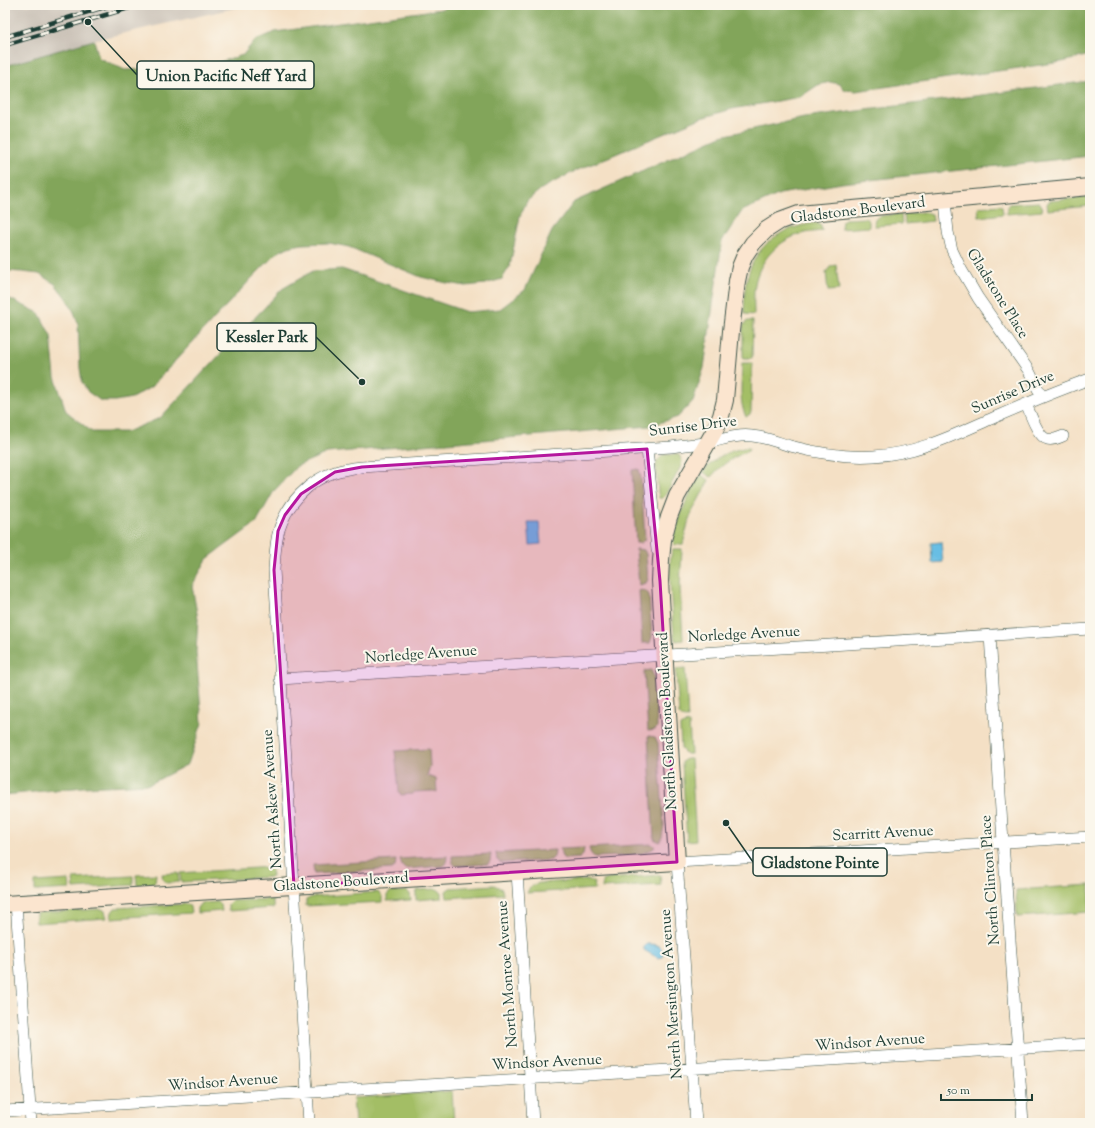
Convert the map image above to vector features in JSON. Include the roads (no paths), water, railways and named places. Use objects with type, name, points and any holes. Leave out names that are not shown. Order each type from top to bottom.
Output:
[{"type":"street","name":"Gladstone Boulevard","points":[[691,470],[708,442],[721,416],[725,400],[736,281],[740,267],[745,255],[753,243],[766,230],[780,221],[799,214],[1090,187]]},
{"type":"street","name":"Gladstone Place","points":[[945,201],[948,232],[952,250],[961,269],[978,298],[1029,371],[1042,397]]},
{"type":"street","name":"Sunrise Drive","points":[[294,502],[309,486],[321,478],[335,472],[362,467],[647,449],[708,442],[739,436],[752,436],[768,439],[790,446],[830,454],[874,456],[893,454],[927,446],[948,438],[1090,378]]},
{"type":"street","points":[[1026,404],[1038,430],[1043,437],[1048,440],[1054,440],[1063,436]]},
{"type":"street","name":"North Gladstone Boulevard","points":[[647,449],[660,581],[677,862]]},
{"type":"street","name":"North Gladstone Boulevard","points":[[660,581],[660,560],[669,517],[677,496],[691,470]]},
{"type":"street","name":"North Askew Avenue","points":[[294,502],[285,515],[278,531],[275,551],[275,593],[309,1123]]},
{"type":"street","name":"Norledge Avenue","points":[[280,679],[1090,629]]},
{"type":"street","name":"North Clinton Place","points":[[990,635],[1023,1123]]},
{"type":"street","name":"Scarritt Avenue","points":[[677,862],[1090,837]]},
{"type":"street","name":"Gladstone Boulevard","points":[[11,903],[677,862]]},
{"type":"street","name":"North Mersington Avenue","points":[[677,862],[696,1123]]},
{"type":"street","name":"North Monroe Avenue","points":[[517,872],[533,1123]]},
{"type":"street","points":[[11,903],[31,1123]]},
{"type":"street","name":"Windsor Avenue","points":[[5,1111],[1090,1044]]},
{"type":"water","points":[[528,522],[539,522],[541,544],[530,545]]},
{"type":"water","points":[[941,542],[943,562],[932,563],[931,543]]},
{"type":"water","points":[[647,944],[660,947],[664,954],[663,957],[658,958],[644,950],[644,946]]},
{"type":"railway","points":[[5,37],[111,5]]},
{"type":"railway","points":[[5,45],[139,5]]},
{"type":"place","name":"Union Pacific Neff Yard","points":[[88,22]]},
{"type":"place","name":"Kessler Park","points":[[362,382]]},
{"type":"place","name":"Gladstone Pointe","points":[[726,823]]}]
